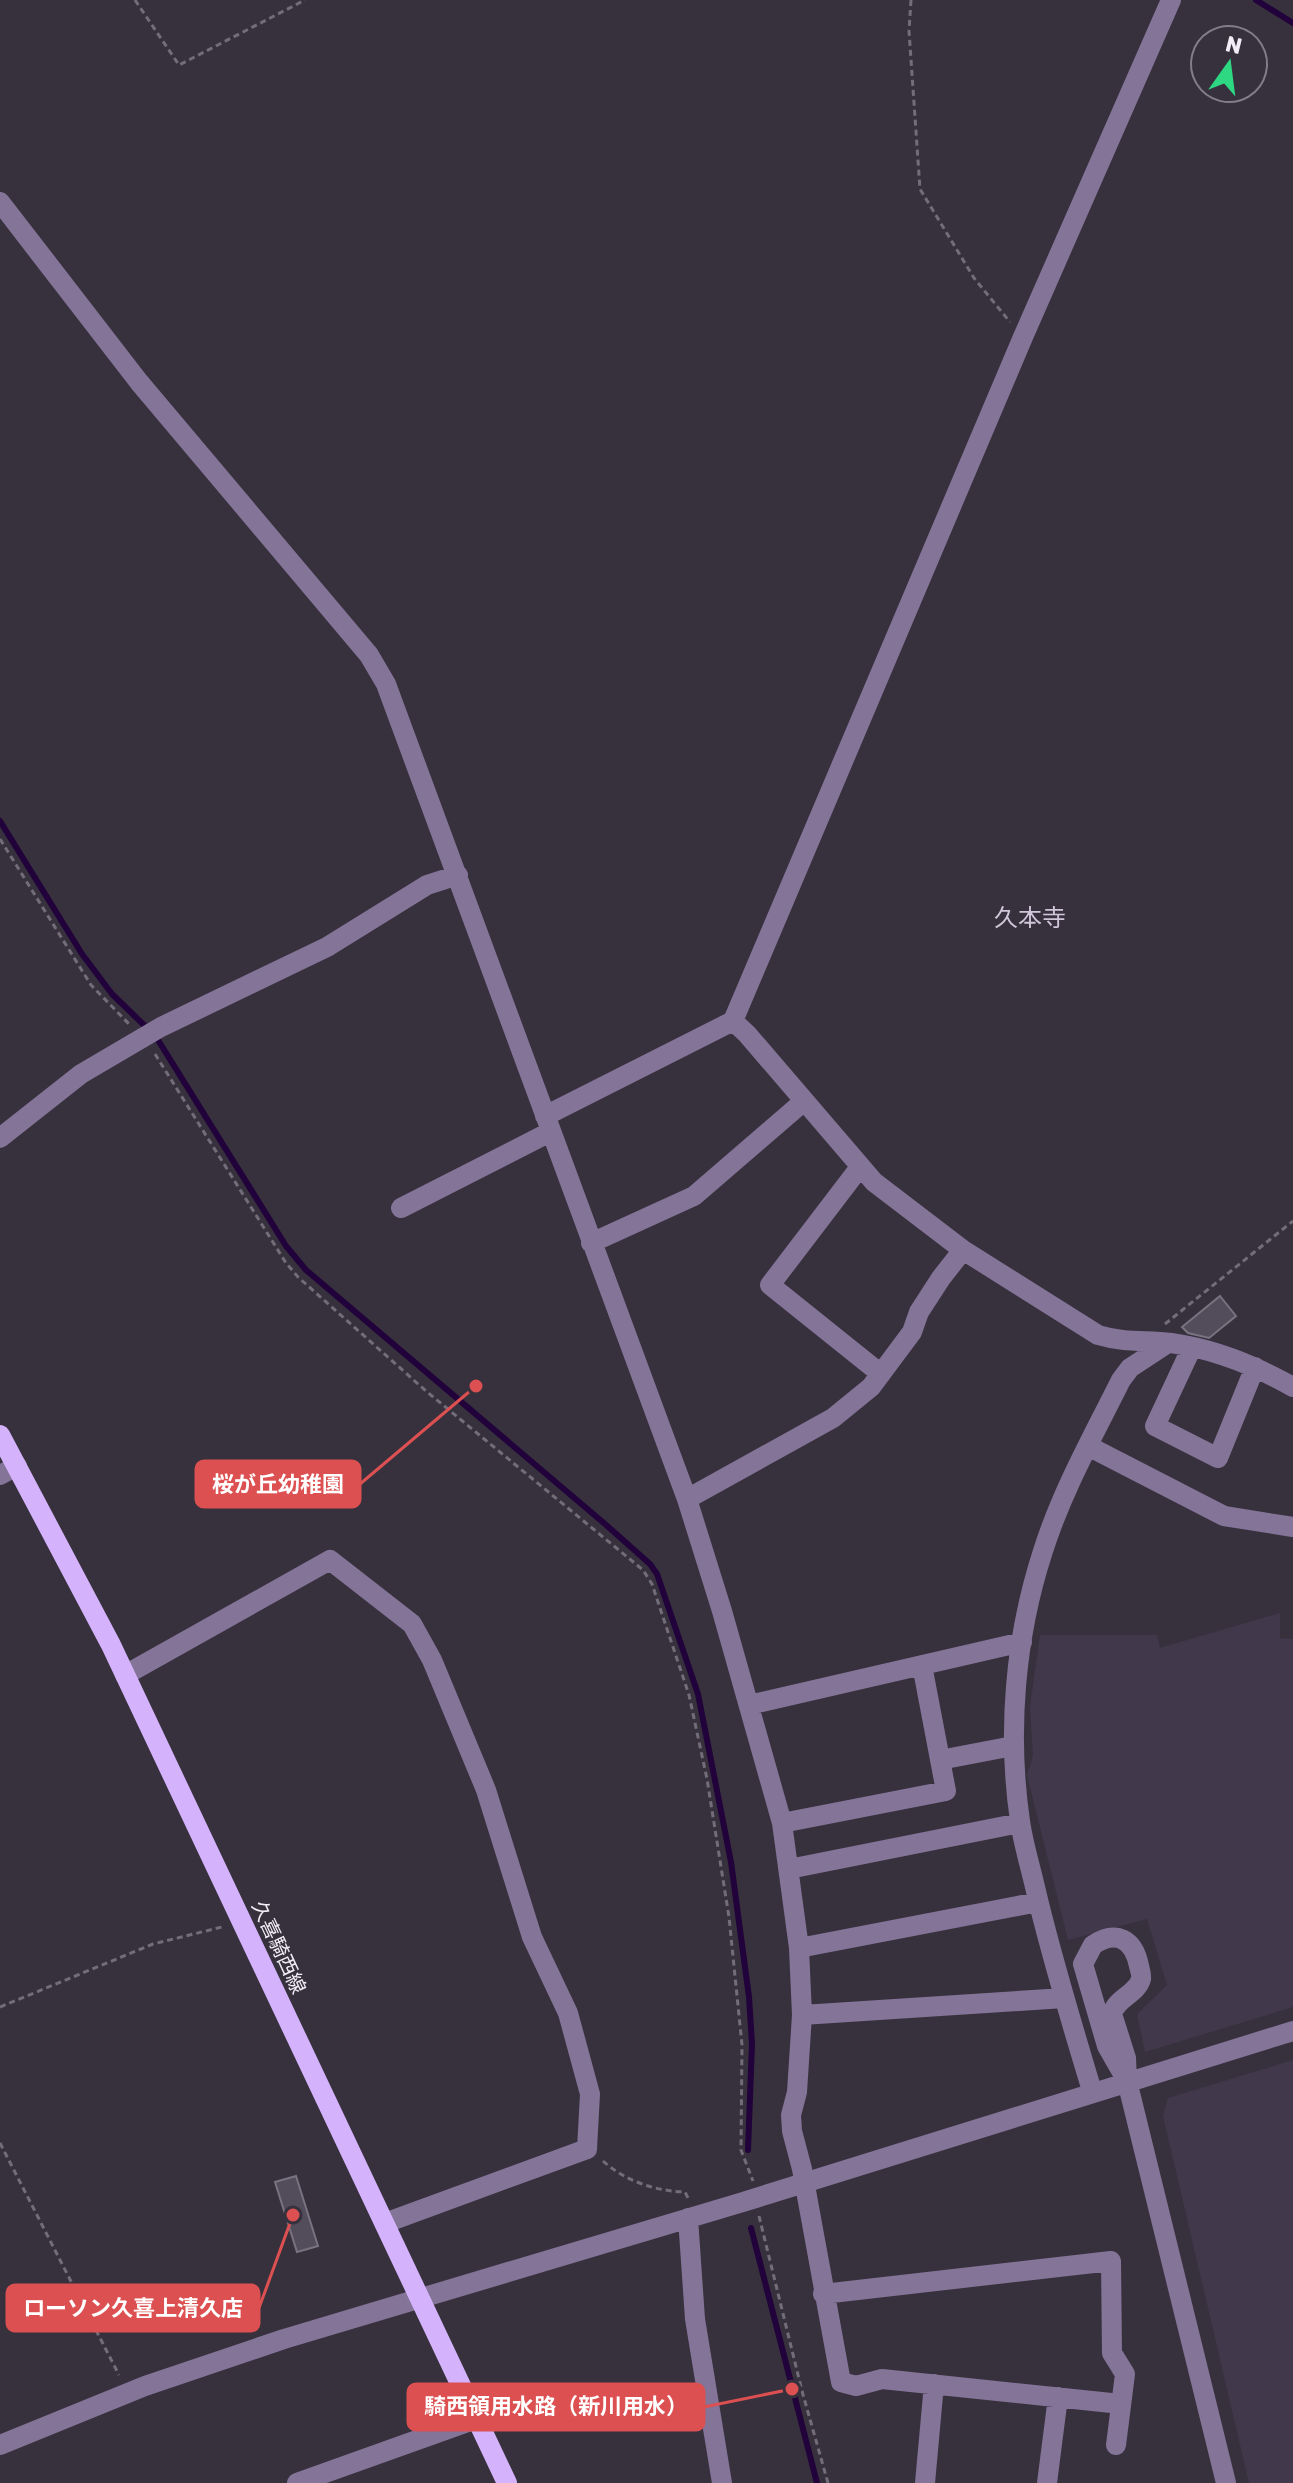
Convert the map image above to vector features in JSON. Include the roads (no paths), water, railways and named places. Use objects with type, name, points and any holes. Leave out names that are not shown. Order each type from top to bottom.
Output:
[{"type":"main road","name":"久喜騎西線","points":[[0,1435],[9,1471],[125,1675],[507,2483]]},
{"type":"street","points":[[401,1208],[733,1021],[1023,337],[1171,0]]},
{"type":"street","points":[[0,202],[139,382],[369,655],[386,684],[687,1499],[782,1823],[799,1948],[802,2015],[792,2131],[841,2382],[856,2386],[882,2379],[1121,2404]]},
{"type":"street","points":[[0,1138],[81,1074],[143,1038],[327,947],[427,885],[458,875]]},
{"type":"street","points":[[733,1021],[874,1182],[963,1250],[1098,1335],[1121,1341],[1192,1347],[1255,1367],[1293,1387]]},
{"type":"street","points":[[591,1243],[694,1196],[803,1102]]},
{"type":"street","points":[[860,1167],[770,1285],[881,1374]]},
{"type":"street","points":[[687,1499],[833,1418],[871,1387],[912,1332],[919,1312],[963,1250]]},
{"type":"street","points":[[1092,2091],[1038,1902],[1020,1823],[1013,1746],[1014,1696],[1022,1642],[1043,1552],[1088,1446],[1130,1368],[1168,1343]]},
{"type":"street","points":[[1192,1347],[1155,1426],[1218,1458],[1255,1367]]},
{"type":"street","points":[[1088,1446],[1224,1516],[1293,1527]]},
{"type":"street","points":[[125,1675],[330,1560],[412,1624],[432,1660],[486,1790],[532,1937],[568,2013],[590,2094],[587,2149],[385,2223]]},
{"type":"street","points":[[749,1705],[1022,1642]]},
{"type":"street","points":[[782,1823],[946,1791],[922,1665]]},
{"type":"street","points":[[940,1760],[1013,1746]]},
{"type":"street","points":[[789,1869],[1020,1823]]},
{"type":"street","points":[[799,1948],[1038,1902]]},
{"type":"street","points":[[1127,2081],[1107,2046],[1083,1964],[1093,1945],[1112,1937],[1126,1941],[1136,1951],[1142,1977],[1140,1983],[1113,2007],[1112,2014],[1126,2058],[1127,2081],[1226,2483]]},
{"type":"street","points":[[802,2015],[1064,1998]]},
{"type":"street","points":[[0,2445],[129,2393],[284,2339],[421,2299],[689,2210],[804,2182],[1293,2031]]},
{"type":"street","points":[[689,2210],[695,2319],[722,2483]]},
{"type":"street","points":[[823,2294],[1111,2261],[1112,2353],[1125,2374],[1116,2445]]},
{"type":"street","points":[[925,2483],[934,2384]]},
{"type":"street","points":[[1047,2483],[1058,2397]]},
{"type":"street","points":[[297,2483],[323,2479],[476,2419]]},
{"type":"waterway","points":[[1256,0],[1293,23]]},
{"type":"waterway","points":[[0,821],[82,954],[112,994],[145,1026]]},
{"type":"waterway","points":[[158,1040],[286,1246],[306,1270],[605,1524],[657,1574],[698,1694],[731,1862],[749,1997],[752,2044],[748,2150]]},
{"type":"waterway","points":[[751,2228],[817,2483]]},
{"type":"place","name":"桜が丘幼稚園","points":[[476,1386]]},
{"type":"place","name":"ローソン久喜上清久店","points":[[293,2215]]},
{"type":"place","name":"騎西領用水路（新川用水）","points":[[792,2389]]},
{"type":"district","name":"久本寺","points":[[1030,918]]}]
